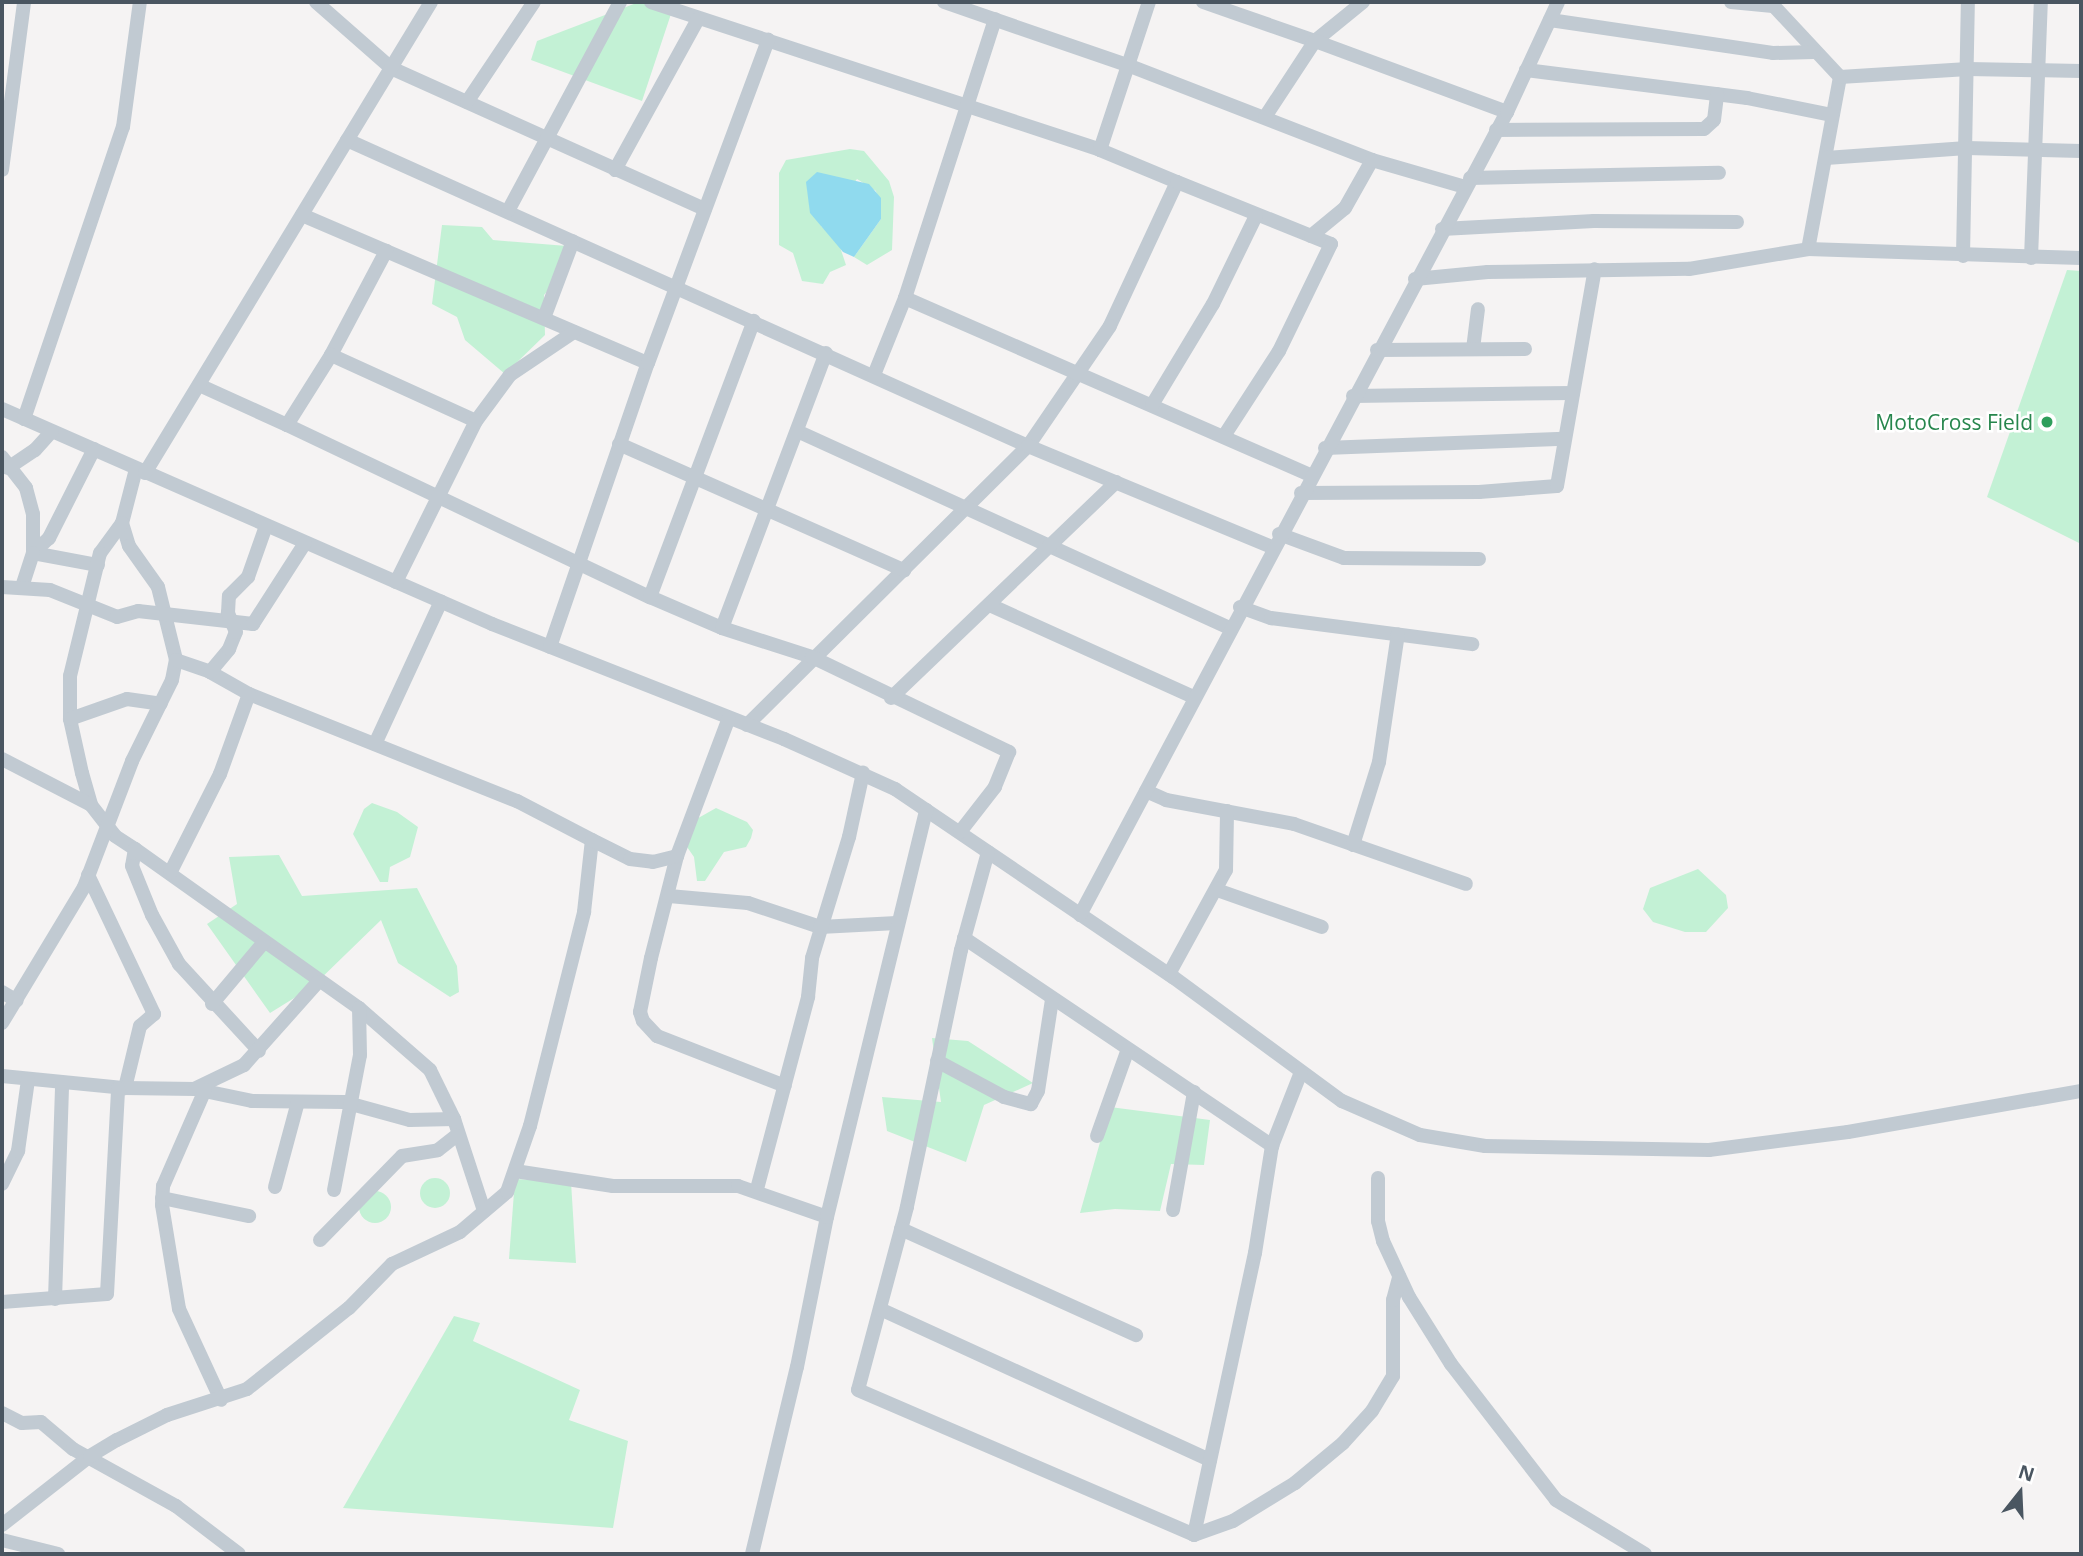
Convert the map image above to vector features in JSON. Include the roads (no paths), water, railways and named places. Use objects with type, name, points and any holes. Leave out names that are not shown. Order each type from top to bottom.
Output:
[{"type":"street","points":[[2,170],[24,2]]},
{"type":"street","points":[[24,419],[123,127],[140,2]]},
{"type":"street","points":[[316,2],[391,68],[705,209]]},
{"type":"street","points":[[431,2],[199,385],[141,471],[122,523],[108,538],[97,565],[69,676],[71,719],[91,805],[105,825],[318,982],[359,1008],[430,1070],[454,1119],[456,1136],[484,1211]]},
{"type":"street","points":[[467,102],[534,2]]},
{"type":"street","points":[[508,211],[620,2]]},
{"type":"street","points":[[651,2],[665,4],[698,19],[768,40],[967,109],[1100,150],[1256,216],[1331,244],[1279,351],[1224,436]]},
{"type":"street","points":[[944,2],[1130,66],[1372,160],[1467,182],[1719,173]]},
{"type":"street","points":[[1100,150],[1149,2]]},
{"type":"street","points":[[1203,2],[1507,112]]},
{"type":"street","points":[[1265,117],[1315,41],[1363,2]]},
{"type":"street","points":[[1080,915],[1240,607],[1507,112],[1558,2]]},
{"type":"street","points":[[1731,2],[1771,4],[1840,77],[1968,69],[2081,71]]},
{"type":"street","points":[[1964,256],[1968,2]]},
{"type":"street","points":[[2031,258],[2041,71],[2041,2]]},
{"type":"street","points":[[615,170],[698,19]]},
{"type":"street","points":[[874,374],[905,298],[995,19]]},
{"type":"street","points":[[1550,20],[1613,33],[1773,53],[1814,52]]},
{"type":"street","points":[[550,647],[648,363],[768,40]]},
{"type":"street","points":[[1526,70],[1717,94],[1832,115]]},
{"type":"street","points":[[1808,249],[1840,77]]},
{"type":"street","points":[[1496,130],[1704,129],[1714,120],[1717,94]]},
{"type":"street","points":[[347,140],[874,374],[1028,446],[1272,547]]},
{"type":"street","points":[[1826,158],[1967,148],[2081,151]]},
{"type":"street","points":[[1311,236],[1345,208],[1372,160]]},
{"type":"street","points":[[747,725],[812,657],[1028,446],[1110,326],[1177,182]]},
{"type":"street","points":[[302,215],[648,363]]},
{"type":"street","points":[[1152,405],[1213,304],[1256,216]]},
{"type":"street","points":[[1442,229],[1594,221],[1737,222]]},
{"type":"street","points":[[544,318],[573,241]]},
{"type":"street","points":[[1415,279],[1595,269],[1689,269],[1808,249],[2081,258]]},
{"type":"street","points":[[287,425],[331,355],[386,251]]},
{"type":"street","points":[[1301,493],[1557,486],[1595,269]]},
{"type":"street","points":[[905,298],[1311,474]]},
{"type":"street","points":[[1474,349],[1478,309]]},
{"type":"street","points":[[650,597],[754,321]]},
{"type":"street","points":[[396,582],[436,493],[476,421],[510,375],[574,332]]},
{"type":"street","points":[[1377,350],[1525,349]]},
{"type":"street","points":[[722,628],[825,353]]},
{"type":"street","points":[[331,355],[476,421]]},
{"type":"street","points":[[199,385],[436,493],[650,597],[722,628],[812,657],[891,698],[1009,752],[995,787],[960,832]]},
{"type":"street","points":[[1353,396],[1573,393]]},
{"type":"street","points":[[2,410],[550,647],[863,773],[960,832],[1169,974],[1301,1072],[1363,1112],[1420,1135],[1530,1147],[1759,1146],[2081,1091]]},
{"type":"street","points":[[22,587],[33,553],[30,498],[5,463],[35,450],[52,431]]},
{"type":"street","points":[[797,431],[1229,628]]},
{"type":"street","points":[[1325,448],[1564,439]]},
{"type":"street","points":[[619,444],[904,570]]},
{"type":"street","points":[[33,553],[49,538],[94,449]]},
{"type":"street","points":[[891,698],[992,606],[1116,482]]},
{"type":"street","points":[[2,1023],[88,875],[105,825],[161,704],[176,660],[158,587],[129,546],[122,523]]},
{"type":"street","points":[[210,672],[234,638],[235,621],[228,613],[229,596],[252,570],[266,526]]},
{"type":"street","points":[[1279,534],[1344,558],[1479,559]]},
{"type":"street","points":[[2,587],[50,590],[117,617],[138,611],[256,623],[305,543]]},
{"type":"street","points":[[33,553],[97,565]]},
{"type":"street","points":[[375,744],[442,601]]},
{"type":"street","points":[[992,606],[1194,697]]},
{"type":"street","points":[[1240,607],[1271,618],[1472,644]]},
{"type":"street","points":[[1353,845],[1378,762],[1398,634]]},
{"type":"street","points":[[176,660],[210,672],[249,694],[517,801],[630,859],[653,862],[677,856]]},
{"type":"street","points":[[170,873],[220,774],[249,694]]},
{"type":"street","points":[[71,719],[127,699],[161,704]]},
{"type":"street","points":[[729,718],[677,856],[640,1012],[643,1021],[657,1036],[785,1086]]},
{"type":"street","points":[[2,759],[91,805]]},
{"type":"street","points":[[757,1189],[785,1086],[820,926],[849,837],[863,773]]},
{"type":"street","points":[[1146,791],[1166,800],[1294,824],[1466,884]]},
{"type":"street","points":[[752,1554],[797,1367],[827,1217],[926,810]]},
{"type":"street","points":[[1169,974],[1226,870],[1227,811]]},
{"type":"street","points":[[2,1525],[90,1456],[167,1415],[221,1400],[247,1389],[296,1353],[392,1264],[460,1232],[508,1192],[584,912],[592,839]]},
{"type":"street","points":[[135,849],[132,866],[152,915],[179,964],[212,1004],[259,1051]]},
{"type":"street","points":[[988,852],[964,938],[901,1228],[858,1390],[1194,1535],[1233,1521],[1294,1483],[1343,1443],[1372,1410],[1393,1376],[1393,1300],[1399,1277]]},
{"type":"street","points":[[2,1302],[107,1294],[121,1088],[140,1026],[154,1014],[88,875]]},
{"type":"street","points":[[1217,890],[1322,927]]},
{"type":"street","points":[[668,896],[748,903],[820,926],[897,923]]},
{"type":"street","points":[[964,938],[1052,1000],[1272,1146]]},
{"type":"street","points":[[212,1004],[264,942]]},
{"type":"street","points":[[221,1400],[179,1309],[162,1198],[200,1090],[226,1077],[259,1051],[318,982]]},
{"type":"street","points":[[2,992],[17,1001]]},
{"type":"street","points":[[937,1061],[1004,1097],[1031,1104],[1038,1091],[1052,1000]]},
{"type":"street","points":[[334,1189],[353,1104],[360,1055],[359,1008]]},
{"type":"street","points":[[1097,1136],[1128,1049]]},
{"type":"street","points":[[1194,1535],[1255,1253],[1272,1146],[1301,1072]]},
{"type":"street","points":[[2,1076],[121,1088],[200,1090],[252,1101],[353,1104],[411,1120],[454,1119]]},
{"type":"street","points":[[2,1184],[18,1151],[28,1080]]},
{"type":"street","points":[[55,1299],[62,1083]]},
{"type":"street","points":[[1173,1210],[1194,1092]]},
{"type":"street","points":[[275,1187],[298,1102]]},
{"type":"street","points":[[320,1240],[402,1156],[438,1150],[456,1136]]},
{"type":"street","points":[[515,1171],[613,1186],[713,1183],[757,1189],[790,1208],[827,1217]]},
{"type":"street","points":[[1378,1178],[1379,1228],[1399,1277],[1451,1364],[1556,1500],[1645,1554]]},
{"type":"street","points":[[162,1198],[249,1216]]},
{"type":"street","points":[[901,1228],[1136,1335]]},
{"type":"street","points":[[880,1309],[1210,1460]]},
{"type":"street","points":[[2,1413],[22,1423],[41,1422],[61,1442],[176,1506],[239,1554]]},
{"type":"street","points":[[2,1540],[58,1554]]},
{"type":"water","points":[[817,172],[869,184],[881,198],[881,219],[854,257],[843,252],[810,213],[806,182]]},
{"type":"place","name":"MotoCross Field","points":[[2047,422]]}]
